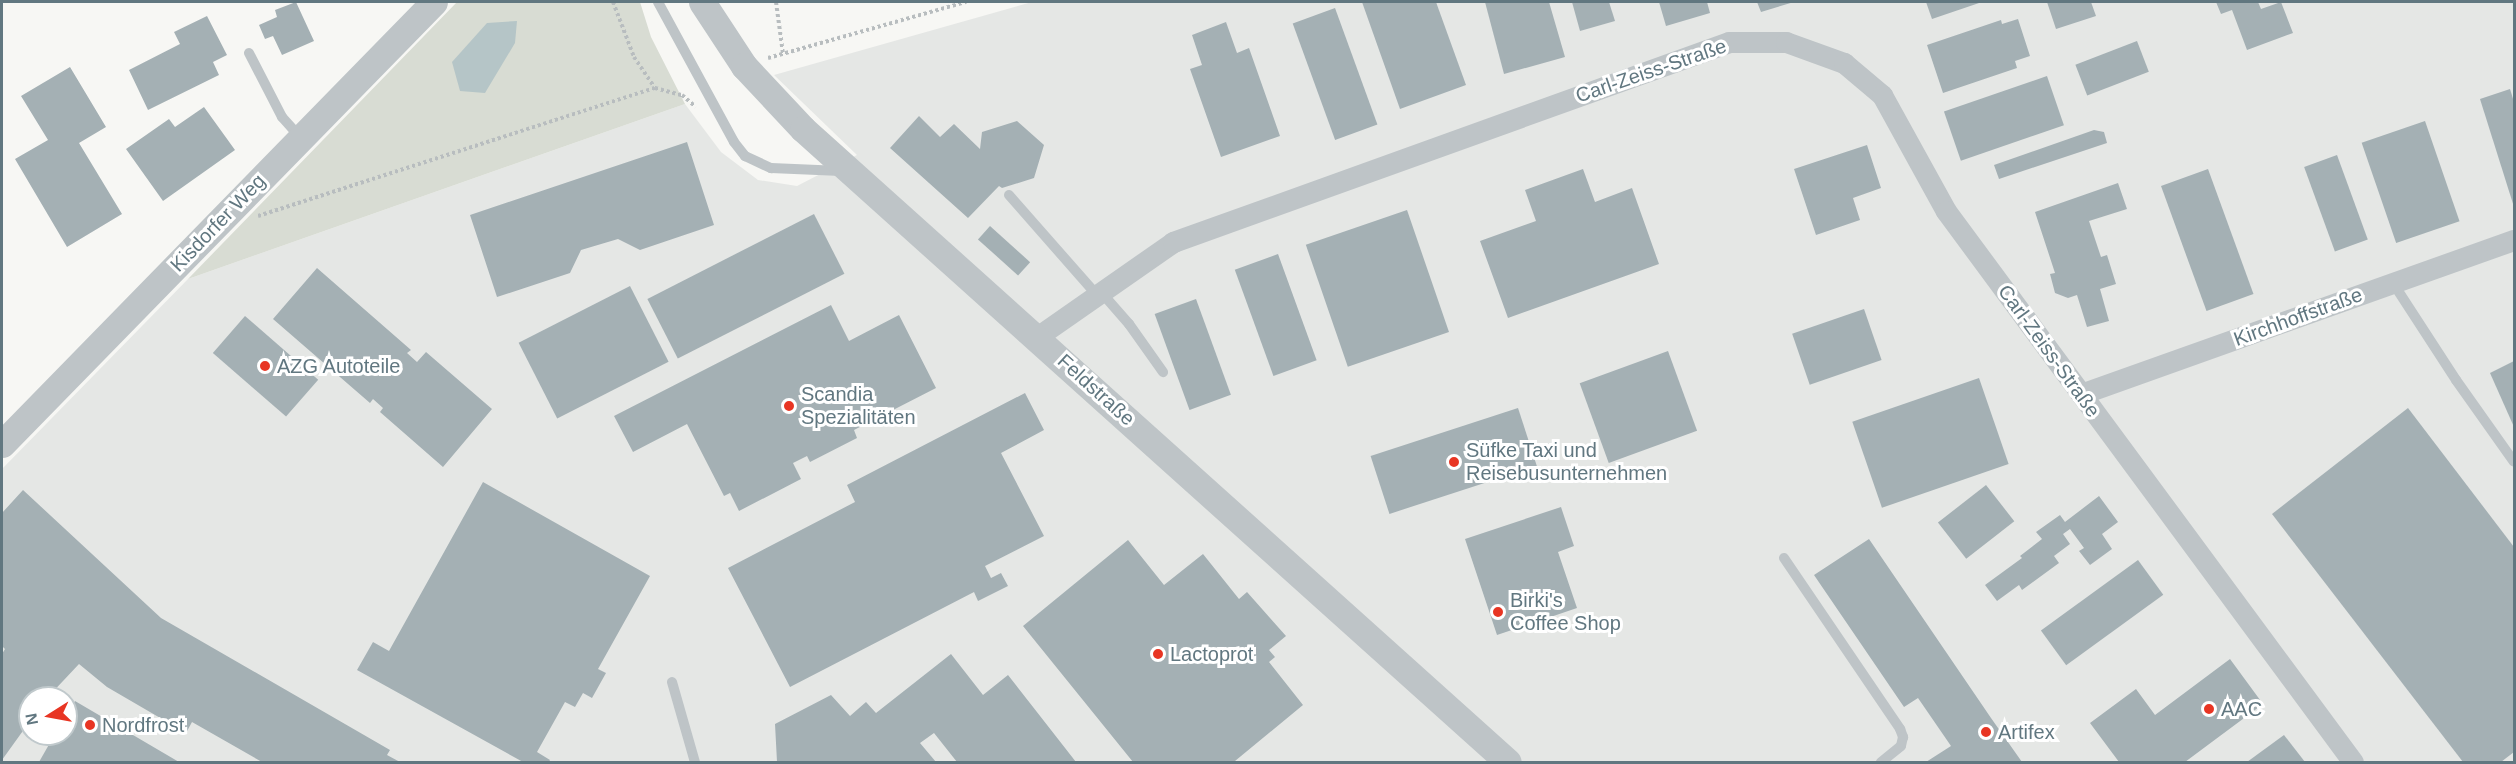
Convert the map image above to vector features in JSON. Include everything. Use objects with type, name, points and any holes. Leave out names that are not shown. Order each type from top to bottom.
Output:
[{"type":"street","name":"Kisdorfer Weg","points":[[2,444],[434,2]]},
{"type":"street","name":"Feldstraße","points":[[702,2],[744,66],[788,114],[1508,762]]},
{"type":"street","name":"Carl-Zeiss-Straße","points":[[1038,337],[1173,242],[1729,42],[1786,42],[1844,63],[1882,95],[1946,210],[2353,762]]},
{"type":"street","name":"Kirchhoffstraße","points":[[2081,394],[2514,240]]},
{"type":"lane","points":[[658,2],[734,142],[745,156],[771,168],[851,171]]},
{"type":"lane","points":[[249,52],[282,117],[301,139]]},
{"type":"lane","points":[[1009,195],[1129,324],[1163,372]]},
{"type":"lane","points":[[2393,283],[2456,380],[2514,462]]},
{"type":"lane","points":[[1784,558],[1900,729],[1903,737],[1901,746],[1881,762]]},
{"type":"lane","points":[[672,682],[695,762]]},
{"type":"path","points":[[613,2],[634,57],[655,88]]},
{"type":"path","points":[[776,2],[783,54]]},
{"type":"path","points":[[744,66],[966,2]]},
{"type":"path","points":[[255,217],[655,88],[682,94],[699,110]]},
{"type":"shaded area","points":[[457,2],[640,2],[651,37],[685,104],[188,279]]},
{"type":"shaded area","points":[[1032,2],[2514,2],[2514,762],[2,762],[2,469],[188,279],[685,104],[721,152],[758,180],[797,186],[857,155],[774,75]]},
{"type":"shaded area","points":[[517,21],[515,43],[485,93],[460,91],[452,62],[487,23]]},
{"type":"building","points":[[296,2],[314,41],[282,55],[273,36],[265,39],[259,25],[277,17],[275,10]]},
{"type":"building","points":[[1362,2],[1436,2],[1466,85],[1400,109]]},
{"type":"building","points":[[1485,2],[1549,2],[1565,57],[1504,74]]},
{"type":"building","points":[[1572,2],[1609,2],[1615,21],[1580,31]]},
{"type":"building","points":[[1659,2],[1707,2],[1710,13],[1666,26]]},
{"type":"building","points":[[1757,2],[1794,2],[1761,12]]},
{"type":"building","points":[[1926,2],[1982,2],[1932,19]]},
{"type":"building","points":[[2047,2],[2091,2],[2096,16],[2056,29]]},
{"type":"building","points":[[2216,2],[2258,2],[2261,9],[2281,2],[2293,33],[2247,50],[2232,10],[2221,14]]},
{"type":"building","points":[[1335,8],[1377,125],[1335,140],[1293,23]]},
{"type":"building","points":[[207,16],[227,55],[213,62],[219,75],[148,110],[129,70],[180,44],[174,32]]},
{"type":"building","points":[[2018,19],[2030,56],[2015,61],[2017,68],[1943,93],[1927,45],[2001,20],[2002,24]]},
{"type":"building","points":[[1226,22],[1237,53],[1249,48],[1280,136],[1221,157],[1190,69],[1202,65],[1192,35]]},
{"type":"building","points":[[2137,41],[2149,72],[2087,95],[2075,65]]},
{"type":"building","points":[[70,67],[106,127],[79,143],[122,214],[67,247],[15,159],[48,140],[21,96]]},
{"type":"building","points":[[2047,76],[2064,125],[1961,161],[1944,111]]},
{"type":"building","points":[[2510,89],[2514,102],[2514,207],[2480,99]]},
{"type":"building","points":[[204,107],[235,150],[163,201],[126,149],[169,119],[175,127]]},
{"type":"building","points":[[919,116],[940,137],[954,124],[980,149],[982,132],[1017,121],[1044,145],[1034,178],[1002,188],[999,186],[968,218],[890,148]]},
{"type":"building","points":[[2425,121],[2460,221],[2396,243],[2362,143]]},
{"type":"building","points":[[2094,130],[2104,132],[2107,143],[1999,179],[1994,165]]},
{"type":"building","points":[[687,142],[714,225],[640,250],[618,239],[581,250],[570,273],[497,297],[470,215]]},
{"type":"building","points":[[1867,145],[1881,188],[1853,198],[1860,220],[1816,235],[1794,169]]},
{"type":"building","points":[[2337,155],[2368,240],[2335,252],[2304,167]]},
{"type":"building","points":[[1583,169],[1595,202],[1632,188],[1659,264],[1508,318],[1480,241],[1536,221],[1525,190]]},
{"type":"building","points":[[2208,169],[2253,294],[2207,311],[2161,186]]},
{"type":"building","points":[[2118,183],[2127,209],[2089,221],[2101,257],[2107,255],[2116,284],[2100,289],[2109,321],[2087,327],[2077,295],[2068,298],[2055,293],[2050,274],[2055,273],[2035,212]]},
{"type":"building","points":[[1407,210],[1449,332],[1348,367],[1306,245]]},
{"type":"building","points":[[814,214],[844,274],[678,359],[647,299]]},
{"type":"building","points":[[990,226],[1030,262],[1018,276],[978,239]]},
{"type":"building","points":[[1278,254],[1317,360],[1273,376],[1235,270]]},
{"type":"building","points":[[317,268],[411,350],[407,353],[417,362],[426,352],[492,409],[443,467],[380,412],[383,408],[373,399],[370,403],[273,319]]},
{"type":"building","points":[[630,286],[669,362],[557,418],[519,343]]},
{"type":"building","points":[[1196,299],[1231,395],[1190,410],[1155,314]]},
{"type":"building","name":"Scandia Spezialitäten","points":[[831,305],[849,341],[899,315],[936,388],[854,430],[857,438],[810,462],[807,456],[793,463],[801,479],[739,511],[730,493],[724,496],[687,424],[633,452],[614,416]]},
{"type":"building","points":[[1864,309],[1882,360],[1810,385],[1792,334]]},
{"type":"building","name":"AZG Autoteile","points":[[245,316],[318,380],[286,417],[213,353]]},
{"type":"building","points":[[1668,351],[1697,431],[1609,463],[1580,383]]},
{"type":"building","points":[[2514,361],[2514,427],[2490,373]]},
{"type":"building","points":[[1979,378],[2009,464],[1882,508],[1852,422]]},
{"type":"building","points":[[1025,393],[1044,430],[1001,453],[1044,536],[985,566],[991,578],[1001,573],[1008,586],[978,601],[974,592],[790,687],[728,568],[855,502],[847,485]]},
{"type":"building","name":"Süfke Taxi und Reisebusunternehmen","points":[[1518,408],[1537,466],[1389,514],[1371,456]]},
{"type":"building","points":[[2408,408],[2514,547],[2514,752],[2501,762],[2463,762],[2272,514]]},
{"type":"building","points":[[483,482],[650,576],[598,669],[606,673],[592,698],[583,693],[575,707],[565,702],[537,752],[550,760],[549,762],[523,762],[357,670],[373,642],[389,651]]},
{"type":"building","points":[[1986,485],[2014,521],[1966,559],[1938,523]]},
{"type":"building","points":[[23,490],[161,618],[390,750],[387,755],[400,762],[262,762],[192,722],[186,733],[107,687],[79,664],[58,686],[18,686],[18,738],[2,760],[2,654],[5,649],[2,646],[2,513]]},
{"type":"building","points":[[2099,496],[2118,522],[2102,534],[2112,549],[2090,565],[2079,551],[2084,548],[2070,529],[2063,534],[2070,544],[2054,556],[2059,563],[2022,590],[2019,585],[1997,601],[1985,585],[2022,558],[2020,556],[2042,539],[2036,532],[2060,515],[2065,522]]},
{"type":"building","points":[[1561,507],[1574,546],[1558,552],[1577,608],[1497,635],[1465,539]]},
{"type":"building","points":[[1869,539],[2022,762],[1926,762],[1951,746],[1918,698],[1904,707],[1814,575]]},
{"type":"building","name":"Lactoprot","points":[[1128,540],[1164,585],[1203,554],[1239,599],[1247,592],[1286,636],[1269,650],[1275,657],[1269,662],[1303,705],[1236,762],[1133,762],[1023,626]]},
{"type":"building","points":[[2138,560],[2163,595],[2066,665],[2041,631]]},
{"type":"building","points":[[951,654],[983,695],[1008,675],[1076,762],[957,762],[934,733],[920,743],[936,762],[777,762],[775,724],[831,695],[850,716],[866,702],[876,713]]},
{"type":"building","points":[[2230,659],[2263,704],[2185,762],[2119,762],[2090,723],[2136,689],[2155,715]]},
{"type":"building","name":"Nordfrost","points":[[78,703],[179,762],[39,762],[48,746],[78,746]]},
{"type":"building","points":[[2284,735],[2305,762],[2247,762]]},
{"type":"place","name":"AZG Autoteile","points":[[265,366]]},
{"type":"place","name":"Scandia Spezialitäten","points":[[789,406]]},
{"type":"place","name":"Süfke Taxi und Reisebusunternehmen","points":[[1454,462]]},
{"type":"place","name":"Birki's Coffee Shop","points":[[1498,612]]},
{"type":"place","name":"Lactoprot","points":[[1158,654]]},
{"type":"place","name":"AAC","points":[[2209,709]]},
{"type":"place","name":"Nordfrost","points":[[90,725]]},
{"type":"place","name":"Artifex","points":[[1986,732]]}]
